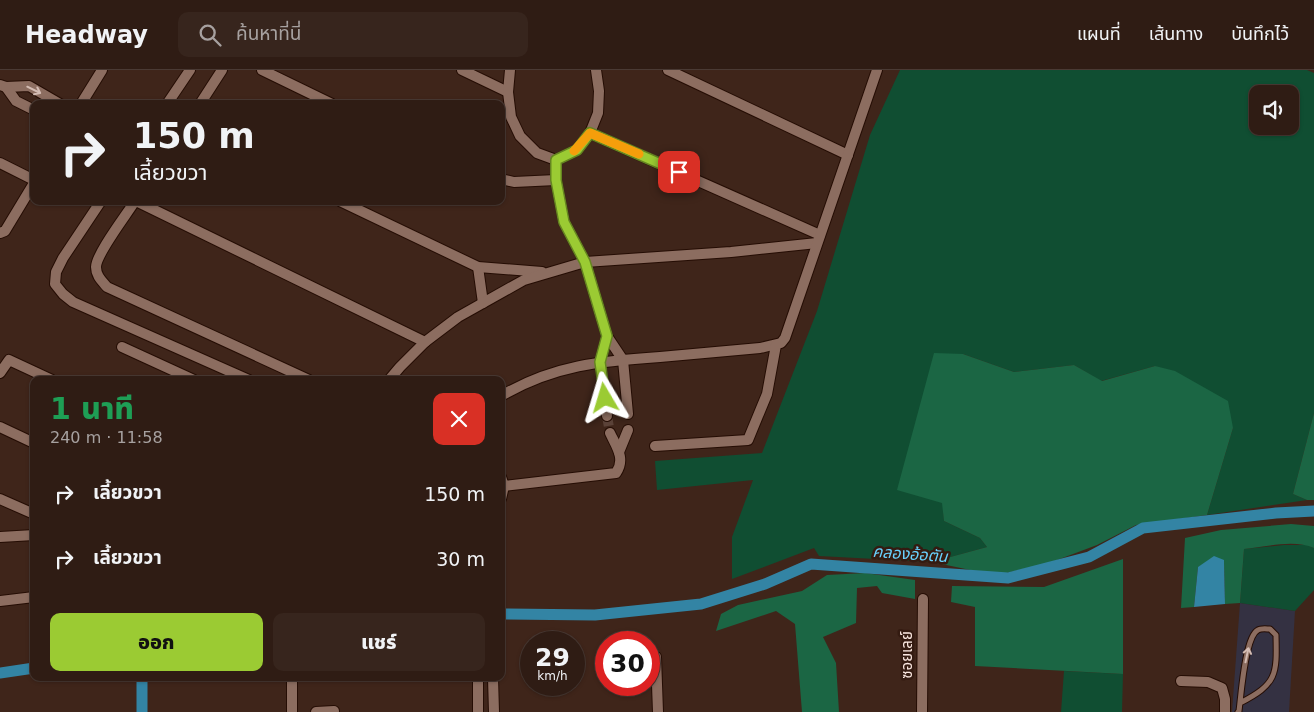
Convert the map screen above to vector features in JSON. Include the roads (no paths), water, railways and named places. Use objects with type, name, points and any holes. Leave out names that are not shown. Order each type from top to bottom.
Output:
[{"type":"street","points":[[83,100],[102,70]]},
{"type":"street","points":[[171,100],[190,70]]},
{"type":"street","points":[[203,100],[222,70]]},
{"type":"street","points":[[262,70],[324,100]]},
{"type":"street","points":[[462,70],[508,92]]},
{"type":"street","points":[[510,70],[508,92],[511,117],[520,136],[537,154],[556,160],[577,150],[590,133],[598,113],[599,91],[596,70]]},
{"type":"street","points":[[668,70],[848,155]]},
{"type":"street","points":[[505,394],[543,376],[573,367],[600,362],[760,348],[782,343],[877,70]]},
{"type":"street","points":[[3,86],[29,86],[53,100]]},
{"type":"street","points":[[3,86],[16,101],[30,108]]},
{"type":"street","points":[[590,133],[818,239]]},
{"type":"street","points":[[556,160],[556,180],[564,222],[585,262],[607,336],[623,360],[628,414]]},
{"type":"street","points":[[0,164],[30,180]]},
{"type":"street","points":[[505,180],[514,182],[556,180]]},
{"type":"street","points":[[0,233],[5,231],[30,189]]},
{"type":"street","points":[[98,205],[63,258],[56,272],[55,284],[63,294],[73,302],[235,376]]},
{"type":"street","points":[[133,205],[100,255],[96,266],[98,278],[108,287],[300,376]]},
{"type":"street","points":[[144,205],[426,342]]},
{"type":"street","points":[[348,205],[478,267],[550,272]]},
{"type":"street","points":[[392,376],[426,342],[458,318],[524,280],[585,262],[731,252],[818,239]]},
{"type":"street","points":[[478,267],[483,303]]},
{"type":"street","points":[[607,336],[600,362],[607,416]]},
{"type":"street","points":[[655,446],[748,440],[767,394],[776,345]]},
{"type":"street","points":[[122,347],[185,376]]},
{"type":"street","points":[[0,373],[4,358],[43,376]]},
{"type":"street","points":[[0,427],[30,441]]},
{"type":"street","points":[[620,452],[628,430]]},
{"type":"street","points":[[505,482],[616,473],[621,464],[620,452],[610,433]]},
{"type":"street","points":[[0,499],[30,512]]},
{"type":"street","points":[[0,537],[30,534]]},
{"type":"street","points":[[0,601],[30,597]]},
{"type":"street","name":"ซอยเลย์","points":[[922,712],[923,599]]},
{"type":"street","points":[[292,681],[292,712]]},
{"type":"street","points":[[478,681],[478,712]]},
{"type":"street","points":[[493,681],[494,712]]},
{"type":"street","points":[[1181,682],[1208,682],[1222,688],[1225,699],[1224,712]]},
{"type":"street","points":[[657,696],[658,712]]},
{"type":"street","points":[[316,712],[334,711]]},
{"type":"lane","points":[[1238,712],[1246,657],[1252,636],[1258,630],[1270,629],[1276,635],[1274,674],[1268,685],[1240,704]]},
{"type":"water","points":[[1214,556],[1224,560],[1225,604],[1194,607],[1198,567]]},
{"type":"waterway","name":"คลองอ้อตัน","points":[[505,614],[595,615],[701,604],[765,584],[811,564],[1008,578],[1089,557],[1143,528],[1276,513],[1314,511]]},
{"type":"waterway","name":"คลองอ้อตัน","points":[[0,673],[30,669]]},
{"type":"waterway","points":[[142,681],[142,712]]},
{"type":"tunnel","points":[[607,416],[610,433]]}]
